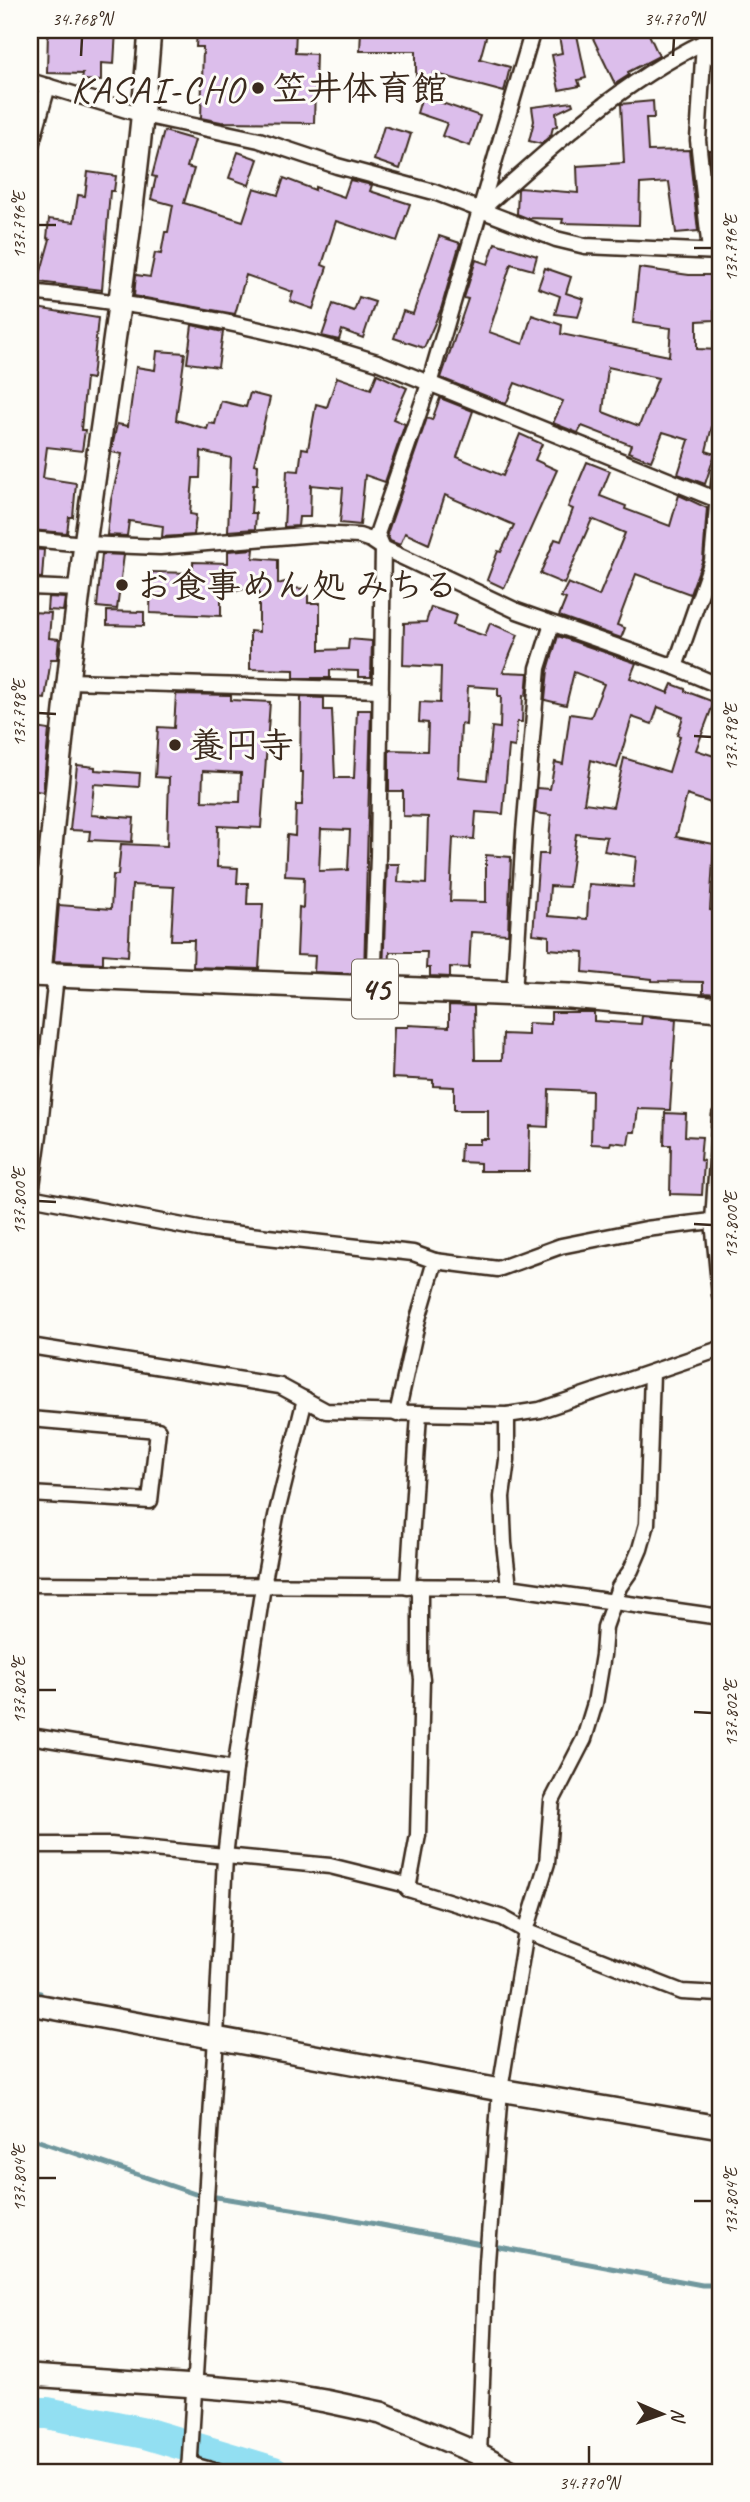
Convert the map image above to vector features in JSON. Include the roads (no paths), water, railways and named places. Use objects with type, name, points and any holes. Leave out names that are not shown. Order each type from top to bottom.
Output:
[{"type":"main road","name":"45","points":[[42,975],[514,994],[720,1009]]},
{"type":"street","points":[[150,30],[143,115],[79,589],[50,840],[30,1198],[204,1230],[413,1253],[435,1261],[498,1269],[561,1246],[646,1229],[717,1221]]},
{"type":"street","points":[[373,989],[383,548],[377,534],[429,384],[533,30]]},
{"type":"street","points":[[481,210],[553,146],[631,84],[706,36]]},
{"type":"street","points":[[706,36],[710,53],[720,62]]},
{"type":"street","points":[[706,36],[698,140],[720,271]]},
{"type":"street","points":[[30,81],[143,115],[259,140],[337,166],[434,192],[556,239],[585,246],[716,252]]},
{"type":"street","points":[[30,149],[48,86]]},
{"type":"street","points":[[30,292],[105,300],[207,317],[330,347],[377,362],[719,501]]},
{"type":"street","points":[[675,667],[710,570],[720,472]]},
{"type":"street","points":[[30,539],[160,547],[315,534],[359,536],[517,611],[675,667],[720,686]]},
{"type":"street","points":[[30,587],[79,589]]},
{"type":"street","points":[[514,994],[538,668],[552,624]]},
{"type":"street","points":[[69,681],[381,690]]},
{"type":"street","points":[[720,1115],[717,1221],[720,1295]]},
{"type":"street","points":[[397,1413],[418,1319],[435,1261]]},
{"type":"street","points":[[30,1346],[280,1385],[326,1410],[507,1415],[540,1410],[720,1349]]},
{"type":"street","points":[[479,2455],[487,2262],[500,2090],[526,1931],[547,1863],[552,1801],[584,1739],[595,1703],[605,1627],[613,1602],[640,1549],[647,1524],[652,1373]]},
{"type":"street","points":[[218,2472],[189,2465],[225,1857],[235,1769],[263,1586],[276,1516],[305,1399]]},
{"type":"street","points":[[408,1889],[418,1835],[422,1679],[414,1586],[419,1414]]},
{"type":"street","points":[[507,1415],[507,1460],[502,1497],[503,1543],[509,1587]]},
{"type":"street","points":[[30,1419],[158,1430],[150,1501],[30,1494]]},
{"type":"street","points":[[30,1584],[509,1587],[720,1616]]},
{"type":"street","points":[[30,1736],[235,1769]]},
{"type":"street","points":[[30,1845],[111,1845],[330,1866],[402,1884],[408,1889],[503,1918],[526,1931],[682,1992],[720,1994]]},
{"type":"street","points":[[30,2004],[500,2090],[720,2127]]},
{"type":"street","points":[[30,2375],[278,2393],[381,2413],[512,2472]]},
{"type":"waterway","points":[[30,1991],[40,1993]]},
{"type":"waterway","points":[[30,2138],[195,2194]]},
{"type":"waterway","points":[[216,2197],[481,2244]]},
{"type":"waterway","points":[[499,2247],[702,2285],[720,2285]]},
{"type":"waterway","points":[[30,2413],[47,2413],[145,2433],[274,2472]]},
{"type":"place","name":"笠井体育館","points":[[258,88]]},
{"type":"place","name":"お食事めん処 みちる","points":[[122,585]]},
{"type":"place","name":"養円寺","points":[[175,745]]},
{"type":"district","name":"KASAI-CHO","points":[[158,89]]}]
